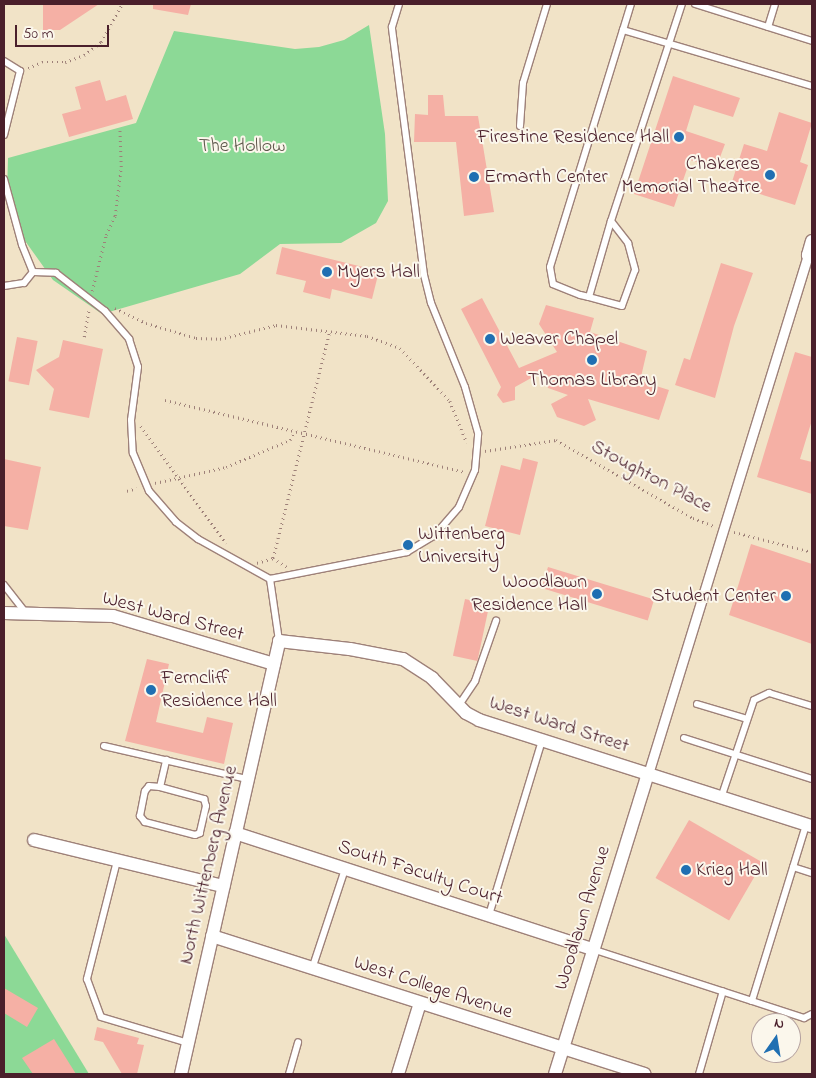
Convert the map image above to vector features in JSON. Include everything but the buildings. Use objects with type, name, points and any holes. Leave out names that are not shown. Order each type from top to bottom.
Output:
[{"type":"street","points":[[648,774],[723,529],[810,256],[812,241]]},
{"type":"street","name":"West Ward Street","points":[[4,613],[113,616],[274,664]]},
{"type":"street","points":[[274,664],[279,641]]},
{"type":"street","name":"West Ward Street","points":[[279,641],[350,649],[403,660],[432,678],[459,705],[479,720],[809,826]]},
{"type":"street","name":"North Wittenberg Avenue","points":[[184,1073],[188,1043],[274,664]]},
{"type":"street","name":"Woodlawn Avenue","points":[[555,1074],[592,949],[648,774]]},
{"type":"street","name":"South Faculty Court","points":[[235,833],[592,949]]},
{"type":"street","points":[[34,840],[223,886]]},
{"type":"street","name":"West College Avenue","points":[[212,936],[563,1048],[625,1071],[644,1074]]},
{"type":"street","points":[[398,1074],[420,1003]]},
{"type":"lane","points":[[33,272],[56,273],[119,324],[134,351],[138,384],[132,414],[133,454],[146,486],[160,506],[176,522],[230,558],[270,579],[385,558],[422,545],[450,520],[478,452],[475,415],[431,303],[424,275],[392,27],[399,4]]},
{"type":"lane","points":[[520,126],[523,83],[547,4]]},
{"type":"lane","points":[[611,221],[628,243],[635,270],[622,306],[588,298],[553,284],[550,266],[631,4]]},
{"type":"lane","points":[[588,298],[611,221],[682,4]]},
{"type":"lane","points":[[696,4],[812,41]]},
{"type":"lane","points":[[768,27],[775,4]]},
{"type":"lane","points":[[623,30],[812,86]]},
{"type":"lane","points":[[4,61],[20,71],[4,135]]},
{"type":"lane","points":[[4,179],[22,245],[33,272]]},
{"type":"lane","points":[[4,286],[24,283],[33,272]]},
{"type":"lane","points":[[270,579],[279,641]]},
{"type":"lane","points":[[4,585],[27,614]]},
{"type":"lane","points":[[459,705],[475,681],[496,621]]},
{"type":"lane","points":[[721,798],[754,700],[760,694],[769,693],[812,706]]},
{"type":"lane","points":[[698,704],[747,719]]},
{"type":"lane","points":[[684,738],[812,779]]},
{"type":"lane","points":[[490,915],[542,741]]},
{"type":"lane","points":[[104,746],[248,779]]},
{"type":"lane","points":[[160,787],[166,760]]},
{"type":"lane","points":[[149,786],[160,787],[204,799],[206,806],[200,833],[195,835],[144,822],[140,816],[146,791],[149,786]]},
{"type":"lane","points":[[752,1001],[793,867],[809,826]]},
{"type":"lane","points":[[118,861],[88,979],[101,1017],[188,1043]]},
{"type":"lane","points":[[793,867],[812,873]]},
{"type":"lane","points":[[312,968],[344,868]]},
{"type":"lane","points":[[592,949],[804,1018],[812,1014]]},
{"type":"lane","points":[[699,1074],[723,992]]},
{"type":"lane","points":[[289,1074],[298,1042]]},
{"type":"path","points":[[20,71],[42,62],[65,62],[84,55],[101,42],[122,4]]},
{"type":"path","points":[[84,337],[92,290],[106,235],[115,216],[121,167],[120,130]]},
{"type":"path","points":[[92,290],[98,295]]},
{"type":"path","points":[[110,304],[146,323],[196,338],[220,339],[276,325],[330,330],[367,336],[400,348],[450,401],[466,438],[469,452]]},
{"type":"path","points":[[273,558],[330,330]]},
{"type":"path","points":[[165,400],[470,473]]},
{"type":"path","points":[[132,414],[176,478],[231,550],[230,558]]},
{"type":"path","points":[[127,491],[226,467],[290,440],[295,431]]},
{"type":"path","name":"Stoughton Place","points":[[478,452],[556,440],[693,518],[723,529],[812,552]]},
{"type":"path","points":[[467,465],[470,473]]},
{"type":"path","points":[[250,568],[262,559],[273,558],[284,563],[292,576]]},
{"type":"green space","name":"The Hollow","points":[[369,25],[385,134],[388,201],[376,223],[341,243],[280,244],[240,274],[102,314],[53,280],[23,238],[7,192],[8,158],[136,123],[174,31],[295,49],[319,47],[344,40]]},
{"type":"green space","points":[[4,934],[89,1074],[4,1074]]},
{"type":"place","name":"Firestine Residence Hall","points":[[679,137]]},
{"type":"place","name":"Chakeres Memorial Theatre","points":[[770,175]]},
{"type":"place","name":"Ermarth Center","points":[[474,177]]},
{"type":"place","name":"Myers Hall","points":[[327,272]]},
{"type":"place","name":"Weaver Chapel","points":[[490,339]]},
{"type":"place","name":"Thomas Library","points":[[592,360]]},
{"type":"place","name":"Wittenberg University","points":[[408,545]]},
{"type":"place","name":"Woodlawn Residence Hall","points":[[597,594]]},
{"type":"place","name":"Student Center","points":[[786,596]]},
{"type":"place","name":"Ferncliff Residence Hall","points":[[151,690]]},
{"type":"place","name":"Krieg Hall","points":[[686,870]]}]
